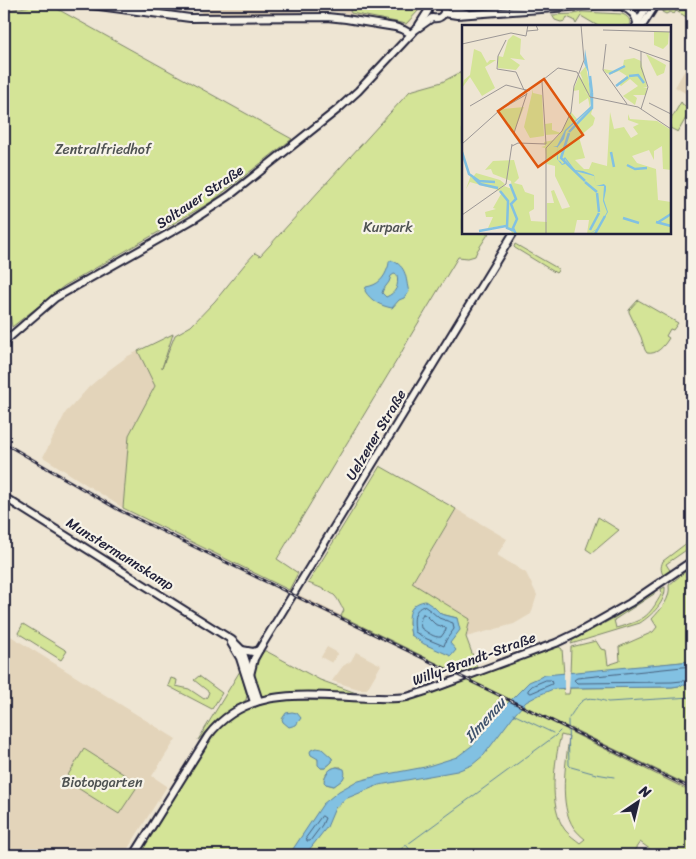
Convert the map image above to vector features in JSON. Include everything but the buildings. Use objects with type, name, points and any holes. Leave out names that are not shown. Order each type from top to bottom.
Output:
[{"type":"street","points":[[84,4],[190,18],[336,18],[395,27],[413,32]]},
{"type":"street","points":[[441,4],[444,13]]},
{"type":"street","points":[[447,4],[455,10],[472,14]]},
{"type":"street","name":"Soltauer Straße","points":[[4,342],[55,298],[201,215],[229,196],[358,92],[413,32],[430,8],[436,19],[444,13],[457,15],[612,4],[615,6],[668,4]]},
{"type":"street","points":[[638,25],[651,5]]},
{"type":"street","points":[[622,6],[633,12],[638,25]]},
{"type":"street","name":"Uelzener Straße","points":[[250,675],[259,650],[513,234]]},
{"type":"street","name":"Munstermannskamp","points":[[4,497],[222,633],[242,650]]},
{"type":"street","name":"Willy-Brandt-Straße","points":[[134,855],[212,730],[223,719],[241,707],[256,701],[290,696],[385,698],[407,697],[426,691],[577,633],[630,603],[692,562]]},
{"type":"street","name":"Munstermannskamp","points":[[222,633],[237,652],[256,701]]},
{"type":"street","points":[[256,701],[242,650],[253,652],[259,650]]},
{"type":"street","name":"Uelzener Straße","points":[[246,663],[259,650]]},
{"type":"street","points":[[246,663],[254,660]]},
{"type":"shaded area","points":[[201,4],[422,4],[407,25],[330,11],[280,14],[201,14]]},
{"type":"shaded area","points":[[692,58],[692,97],[675,87]]},
{"type":"shaded area","points":[[138,351],[155,386],[129,435],[123,508],[43,457],[66,412],[89,387],[109,370]]},
{"type":"shaded area","points":[[456,509],[507,539],[497,555],[526,573],[537,595],[531,614],[514,624],[466,637],[412,583]]},
{"type":"shaded area","points":[[289,590],[453,670],[451,673],[287,594]]},
{"type":"shaded area","points":[[4,632],[176,739],[152,776],[167,786],[124,855],[11,855],[4,851]]},
{"type":"shaded area","points":[[327,647],[338,653],[332,663],[321,657]]},
{"type":"shaded area","points":[[356,652],[381,665],[367,689],[359,689],[332,681],[343,666],[351,661]]},
{"type":"shaded area","points":[[571,728],[692,787],[692,792],[569,731]]},
{"type":"green space","points":[[352,4],[422,4],[406,24],[351,13]]},
{"type":"green space","name":"Zentralfriedhof","points":[[36,5],[52,6],[292,139],[211,202],[64,286],[12,327],[4,272],[4,11]]},
{"type":"green space","points":[[689,10],[690,19],[676,11],[674,14],[662,12],[662,11]]},
{"type":"green space","points":[[582,12],[622,14],[629,18],[630,25],[596,25],[581,16],[576,24],[574,20],[567,17],[565,21],[561,22],[555,20],[552,15]]},
{"type":"green space","name":"Kurpark","points":[[462,72],[462,234],[488,234],[475,256],[468,258],[458,257],[277,559],[298,573],[289,590],[123,508],[129,435],[155,386],[138,351],[173,334],[162,368],[175,335],[191,326],[215,301],[255,253],[260,256],[410,91],[442,82]]},
{"type":"green space","points":[[681,102],[691,109],[678,132],[671,128],[671,119]]},
{"type":"green space","points":[[515,244],[557,268],[557,272],[515,248]]},
{"type":"green space","points":[[638,300],[678,323],[673,330],[670,329],[666,336],[669,338],[665,344],[654,353],[647,353],[645,350],[629,312]]},
{"type":"green space","points":[[380,466],[456,509],[412,583],[470,619],[466,637],[477,667],[459,674],[341,616],[344,610],[335,596],[326,590],[308,583]],"holes":[[[434,607],[441,614],[457,618],[450,643],[411,635],[409,623],[411,610]]]},
{"type":"green space","points":[[598,517],[619,530],[592,553],[586,549]]},
{"type":"green space","points":[[692,539],[692,546],[666,564],[671,572],[664,577],[661,569],[663,561]]},
{"type":"green space","points":[[692,566],[692,661],[570,674],[571,647],[596,641],[601,649],[606,650],[608,665],[620,661],[619,647],[653,632],[657,627],[652,619],[667,599],[669,585]]},
{"type":"green space","points":[[665,587],[661,603],[640,623],[571,644],[573,640],[614,618],[654,592],[654,594],[614,620],[616,628],[633,623],[644,617],[653,608],[662,593],[661,589]]},
{"type":"green space","points":[[23,624],[67,651],[61,660],[18,633]]},
{"type":"green space","points":[[557,647],[562,649],[564,674],[562,674],[562,689],[564,689],[564,694],[569,694],[570,688],[672,687],[692,684],[692,787],[571,728],[569,731],[692,792],[692,855],[658,855],[640,842],[631,855],[139,855],[210,738],[227,722],[245,710],[265,703],[288,700],[384,702],[406,700],[443,689]],"holes":[[[561,735],[569,737],[564,784],[566,808],[574,828],[585,839],[580,843],[565,830],[556,809],[554,784]],[[332,758],[332,762],[325,768],[321,768],[318,759]],[[341,767],[343,779],[334,786],[326,784],[325,777],[332,768]]]},
{"type":"green space","points":[[261,651],[266,651],[320,680],[359,694],[290,693],[263,696],[258,691],[253,680],[255,663]]},
{"type":"green space","points":[[240,671],[247,695],[246,700],[215,722],[198,740]]},
{"type":"green space","points":[[199,676],[222,693],[212,709],[168,686],[171,678],[177,680],[176,686],[189,689],[204,699],[209,692],[194,680]]},
{"type":"green space","name":"Biotopgarten","points":[[84,749],[139,784],[119,814],[65,780]]},
{"type":"water","points":[[391,260],[403,270],[409,292],[392,308],[377,303],[365,291],[366,287],[374,285],[382,278]],"holes":[[[397,275],[398,283],[396,289],[386,297],[382,293],[383,290],[391,276]]]},
{"type":"water","points":[[425,601],[441,614],[457,618],[460,630],[450,643],[456,650],[451,656],[424,644],[411,635],[409,618],[411,609],[414,605]]},
{"type":"water","points":[[692,661],[692,684],[672,687],[553,689],[539,695],[526,702],[484,755],[472,765],[457,771],[379,785],[345,799],[335,808],[327,827],[307,855],[289,855],[323,804],[339,791],[355,782],[425,767],[457,757],[474,744],[503,708],[529,682],[545,675]]},
{"type":"water","points":[[286,713],[297,713],[301,718],[296,725],[289,727],[282,719]]},
{"type":"water","points":[[316,748],[322,749],[332,758],[332,762],[325,768],[321,768],[318,765],[318,759],[311,755],[311,750]]},
{"type":"water","points":[[337,767],[344,769],[345,775],[343,779],[334,786],[326,784],[324,782],[326,774]]},
{"type":"pier","points":[[564,671],[570,671],[569,691],[564,692]]},
{"type":"waterway","points":[[569,718],[580,702],[593,698],[608,702],[692,697]]},
{"type":"waterway","points":[[513,714],[553,733]]},
{"type":"waterway","points":[[568,720],[569,765],[596,774],[614,777]]},
{"type":"waterway","points":[[393,855],[560,731]]},
{"type":"waterway","points":[[407,846],[414,855]]},
{"type":"railway","points":[[4,443],[119,510],[692,789]]},
{"type":"water label","name":"Ilmenau","points":[[485,720]]}]
